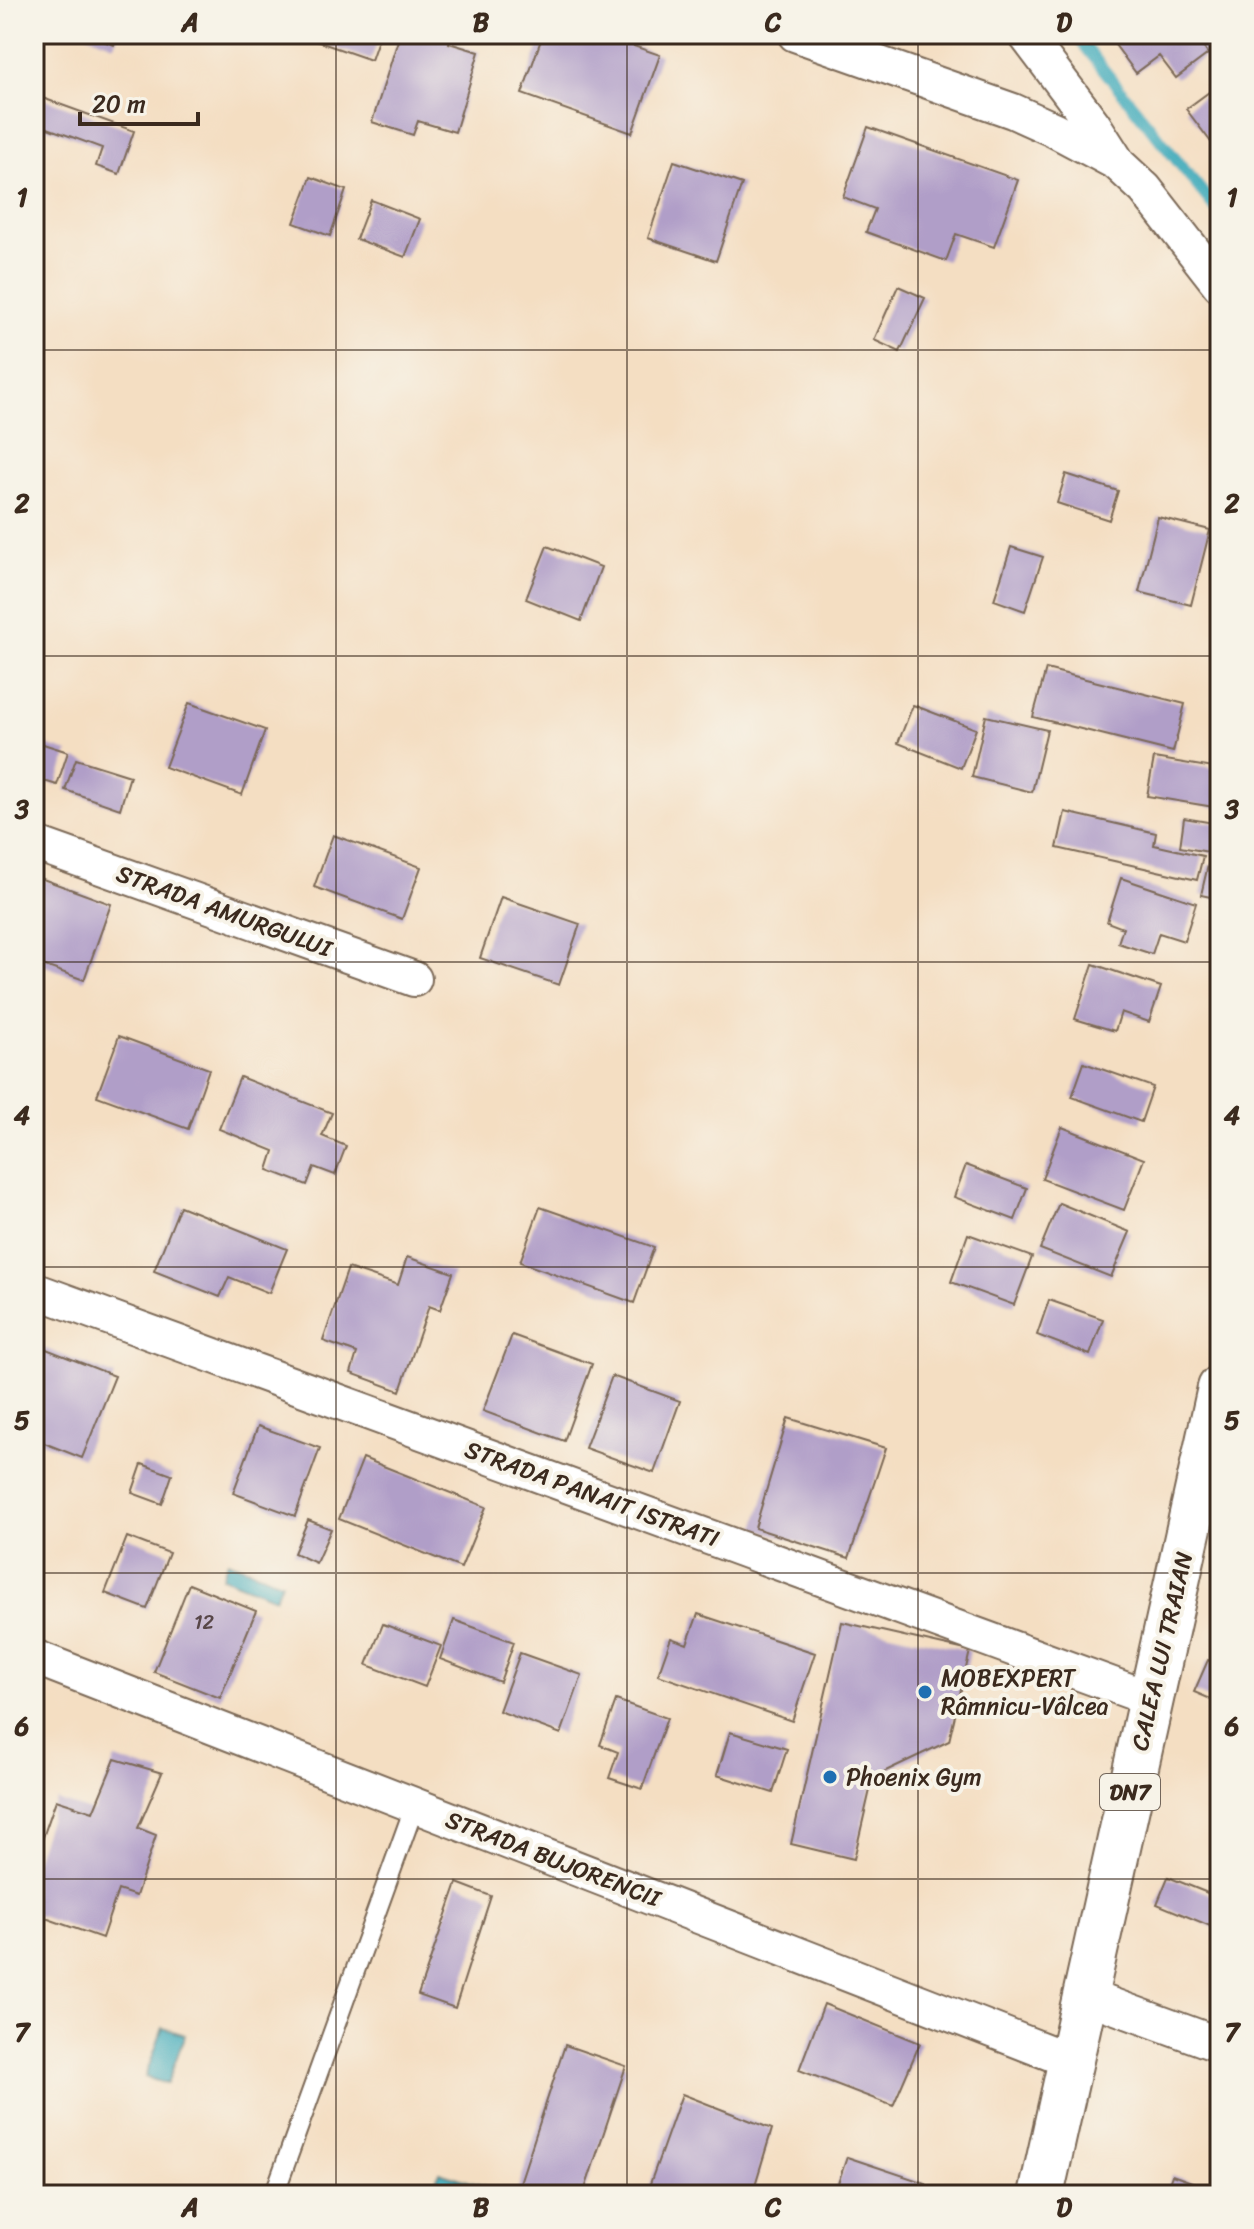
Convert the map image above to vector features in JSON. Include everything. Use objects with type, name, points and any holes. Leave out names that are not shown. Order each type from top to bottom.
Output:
[{"type":"highway","name":"CALEA LUI TRAIAN","points":[[1041,2195],[1220,1388]]},
{"type":"street","points":[[795,34],[1013,111],[1117,163],[1145,189],[1220,285]]},
{"type":"street","points":[[1025,34],[1093,124],[1117,163]]},
{"type":"street","name":"STRADA AMURGULUI","points":[[34,843],[414,979]]},
{"type":"street","name":"STRADA PANAIT ISTRATI","points":[[34,1290],[1151,1699]]},
{"type":"street","name":"STRADA BUJORENCII","points":[[34,1657],[1071,2061]]},
{"type":"street","points":[[1086,1996],[1220,2045]]},
{"type":"lane","points":[[274,2195],[415,1805]]},
{"type":"water","points":[[228,1561],[281,1582],[275,1598],[222,1577]]},
{"type":"water","points":[[163,2028],[185,2035],[167,2084],[145,2077]]},
{"type":"water","points":[[439,2172],[492,2189],[490,2195],[432,2195]]},
{"type":"building","points":[[85,34],[118,34],[114,45]]},
{"type":"building","points":[[296,34],[380,34],[371,60]]},
{"type":"building","points":[[400,34],[451,34],[449,43],[479,52],[455,132],[418,121],[413,135],[372,122]]},
{"type":"building","points":[[543,34],[599,34],[660,55],[632,133],[522,94]]},
{"type":"building","points":[[1107,34],[1194,34],[1208,54],[1176,78],[1159,56],[1136,73]]},
{"type":"building","points":[[1220,84],[1220,154],[1186,109]]},
{"type":"building","points":[[37,96],[134,131],[119,174],[96,166],[102,148],[34,123]]},
{"type":"building","points":[[868,127],[1018,180],[994,247],[956,234],[946,261],[866,232],[875,209],[843,197]]},
{"type":"building","points":[[674,161],[742,184],[716,261],[648,238]]},
{"type":"building","points":[[311,177],[346,190],[330,236],[294,223]]},
{"type":"building","points":[[371,200],[420,219],[405,257],[356,239]]},
{"type":"building","points":[[898,286],[925,298],[900,352],[874,340]]},
{"type":"building","points":[[1066,474],[1118,491],[1109,520],[1057,503]]},
{"type":"building","points":[[1158,517],[1210,530],[1191,605],[1139,592]]},
{"type":"building","points":[[547,546],[601,567],[581,621],[526,599]]},
{"type":"building","points":[[1011,547],[1043,557],[1025,611],[994,600]]},
{"type":"building","points":[[1046,669],[1185,704],[1173,752],[1033,717]]},
{"type":"building","points":[[189,703],[265,730],[242,795],[165,767]]},
{"type":"building","points":[[913,705],[976,729],[961,768],[898,743]]},
{"type":"building","points":[[986,716],[1047,730],[1032,792],[972,777]]},
{"type":"building","points":[[1220,725],[1220,764],[1212,763]]},
{"type":"building","points":[[34,741],[68,752],[57,785],[34,778]]},
{"type":"building","points":[[1154,758],[1220,769],[1220,808],[1147,796]]},
{"type":"building","points":[[76,759],[130,776],[120,809],[65,790]]},
{"type":"building","points":[[1065,812],[1156,833],[1154,845],[1203,856],[1197,880],[1057,848]]},
{"type":"building","points":[[1184,818],[1220,824],[1220,854],[1180,847]]},
{"type":"building","points":[[333,835],[421,867],[402,919],[314,887]]},
{"type":"building","points":[[1208,865],[1220,868],[1220,899],[1201,895]]},
{"type":"building","points":[[40,878],[111,904],[84,980],[34,962],[34,894]]},
{"type":"building","points":[[1121,878],[1196,903],[1184,941],[1159,933],[1152,954],[1118,943],[1123,928],[1107,922]]},
{"type":"building","points":[[501,897],[580,924],[559,985],[480,958]]},
{"type":"building","points":[[1093,964],[1161,987],[1149,1022],[1121,1012],[1115,1031],[1075,1019]]},
{"type":"building","points":[[119,1036],[209,1069],[188,1129],[97,1096]]},
{"type":"building","points":[[1084,1063],[1153,1087],[1141,1122],[1072,1097]]},
{"type":"building","points":[[240,1077],[332,1113],[322,1136],[346,1146],[335,1175],[314,1167],[307,1185],[268,1170],[274,1151],[219,1129]]},
{"type":"building","points":[[1062,1127],[1144,1159],[1124,1210],[1042,1179]]},
{"type":"building","points":[[966,1165],[1027,1188],[1015,1220],[954,1197]]},
{"type":"building","points":[[1059,1203],[1130,1232],[1111,1277],[1040,1249]]},
{"type":"building","points":[[180,1206],[287,1249],[269,1293],[229,1277],[220,1297],[154,1271]]},
{"type":"building","points":[[540,1207],[654,1247],[634,1303],[520,1262]]},
{"type":"building","points":[[968,1234],[1032,1257],[1014,1305],[951,1282]]},
{"type":"building","points":[[407,1257],[453,1273],[440,1310],[429,1306],[400,1391],[351,1373],[357,1353],[323,1341],[348,1268],[398,1285]]},
{"type":"building","points":[[1049,1300],[1103,1319],[1090,1355],[1037,1335]]},
{"type":"building","points":[[512,1335],[592,1364],[564,1441],[483,1411]]},
{"type":"building","points":[[36,1345],[115,1376],[82,1458],[34,1439]]},
{"type":"building","points":[[612,1376],[680,1401],[654,1473],[585,1448]]},
{"type":"building","points":[[788,1418],[886,1448],[849,1558],[755,1528]]},
{"type":"building","points":[[258,1426],[320,1448],[295,1516],[233,1493]]},
{"type":"building","points":[[363,1458],[486,1507],[461,1568],[339,1519]]},
{"type":"building","points":[[142,1464],[172,1475],[162,1504],[132,1493]]},
{"type":"building","points":[[308,1520],[331,1529],[316,1563],[294,1553]]},
{"type":"building","points":[[127,1537],[169,1553],[147,1609],[105,1593]]},
{"type":"building","points":[[189,1584],[256,1611],[220,1698],[154,1672]]},
{"type":"building","points":[[698,1614],[815,1653],[792,1721],[658,1675],[671,1638],[687,1644]]},
{"type":"building","points":[[454,1620],[514,1642],[500,1682],[440,1659]]},
{"type":"building","name":"Phoenix Gym","points":[[842,1622],[970,1651],[949,1741],[873,1777],[854,1859],[791,1844]]},
{"type":"building","points":[[383,1624],[441,1646],[425,1687],[367,1665]]},
{"type":"building","points":[[520,1653],[582,1675],[561,1734],[499,1711]]},
{"type":"building","points":[[1208,1660],[1220,1666],[1220,1703],[1194,1692]]},
{"type":"building","points":[[616,1700],[667,1718],[642,1789],[609,1778],[618,1752],[600,1745]]},
{"type":"building","points":[[730,1732],[787,1749],[773,1793],[717,1775]]},
{"type":"building","points":[[115,1759],[162,1773],[138,1828],[156,1835],[136,1896],[118,1890],[102,1938],[34,1914],[34,1863],[56,1800],[93,1812]]},
{"type":"building","points":[[1168,1877],[1220,1898],[1220,1930],[1157,1904]]},
{"type":"building","points":[[457,1883],[491,1896],[455,2008],[418,1995]]},
{"type":"building","points":[[824,2004],[920,2043],[893,2106],[799,2070]]},
{"type":"building","points":[[565,2045],[626,2066],[583,2195],[516,2195]]},
{"type":"building","points":[[682,2094],[772,2129],[752,2195],[646,2195]]},
{"type":"building","points":[[847,2157],[925,2183],[920,2195],[834,2195]]},
{"type":"building","points":[[1172,2175],[1220,2192],[1220,2195],[1165,2195]]},
{"type":"waterway","points":[[1075,34],[1220,214]]},
{"type":"place","name":"MOBEXPERT Râmnicu-Vâlcea","points":[[925,1692]]},
{"type":"place","name":"Phoenix Gym","points":[[830,1777]]}]
